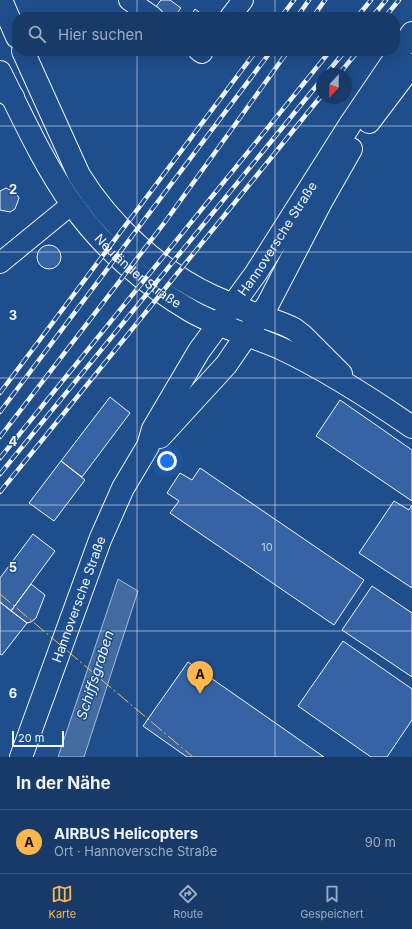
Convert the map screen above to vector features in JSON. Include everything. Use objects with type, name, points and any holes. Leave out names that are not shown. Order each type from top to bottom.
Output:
[{"type":"main road","points":[[1,0],[12,25]]},
{"type":"main road","name":"Hannoversche Straße","points":[[400,50],[412,33]]},
{"type":"main road","name":"Neuländer Straße","points":[[25,56],[68,153],[79,175],[98,205],[137,244],[169,270],[200,290],[260,316],[284,324],[303,336],[353,387]]},
{"type":"main road","name":"Hannoversche Straße","points":[[21,757],[100,540],[123,488],[148,446],[154,429],[199,351],[256,273],[396,56]]},
{"type":"main road","name":"Hannoversche Straße","points":[[148,446],[162,436],[226,365],[247,335],[286,272],[322,200],[347,156],[387,96],[412,64]]},
{"type":"main road","name":"Neuländer Straße","points":[[0,72],[6,93],[72,204],[94,231],[130,267],[155,287],[189,310],[219,325],[280,348],[353,387],[412,427]]},
{"type":"street","points":[[129,0],[146,12]]},
{"type":"street","points":[[234,12],[243,0]]},
{"type":"street","points":[[0,263],[72,204]]},
{"type":"water","name":"Schiffsgraben","points":[[118,579],[138,591],[84,757],[58,757]]},
{"type":"building","points":[[161,0],[170,0],[181,8],[178,12],[160,12],[155,8]]},
{"type":"building","points":[[6,188],[16,193],[19,198],[15,209],[10,212],[0,210],[0,191]]},
{"type":"building","points":[[49,245],[57,249],[61,257],[57,265],[49,269],[41,265],[37,257],[41,249]]},
{"type":"building","points":[[110,397],[130,413],[82,477],[61,461]]},
{"type":"building","points":[[340,400],[412,450],[412,501],[316,436]]},
{"type":"building","points":[[61,461],[85,480],[54,521],[29,503]]},
{"type":"building","points":[[200,468],[364,580],[334,625],[170,513],[179,501],[167,493],[180,473],[192,480]]},
{"type":"building","points":[[394,501],[409,510],[412,505],[412,588],[359,553]]},
{"type":"building","points":[[33,534],[55,551],[11,611],[0,602],[0,578]]},
{"type":"building","points":[[31,584],[45,595],[36,618],[27,623],[11,611]]},
{"type":"building","points":[[372,586],[412,613],[412,677],[342,630]]},
{"type":"building","points":[[0,602],[27,623],[2,655],[0,654]]},
{"type":"building","points":[[343,641],[412,689],[412,720],[387,757],[371,757],[298,706]]},
{"type":"building","points":[[188,662],[324,757],[187,757],[143,726]]},
{"type":"railway","points":[[285,12],[294,0]]},
{"type":"railway","points":[[301,12],[309,0]]},
{"type":"railway","points":[[317,12],[325,0]]},
{"type":"railway","points":[[361,12],[371,0]]},
{"type":"railway","points":[[376,12],[386,0]]},
{"type":"railway","points":[[389,12],[399,0]]},
{"type":"railway","points":[[0,393],[252,56]]},
{"type":"railway","points":[[0,412],[267,56]]},
{"type":"railway","points":[[0,437],[165,222],[284,56]]},
{"type":"railway","points":[[0,458],[326,56]]},
{"type":"railway","points":[[331,68],[341,56]]},
{"type":"railway","points":[[344,68],[354,56]]},
{"type":"railway","points":[[0,474],[316,86]]},
{"type":"railway","points":[[0,492],[316,102]]},
{"type":"power","points":[[0,594],[193,757]]},
{"type":"place","name":"AIRBUS Helicopters","points":[[200,694]]}]
